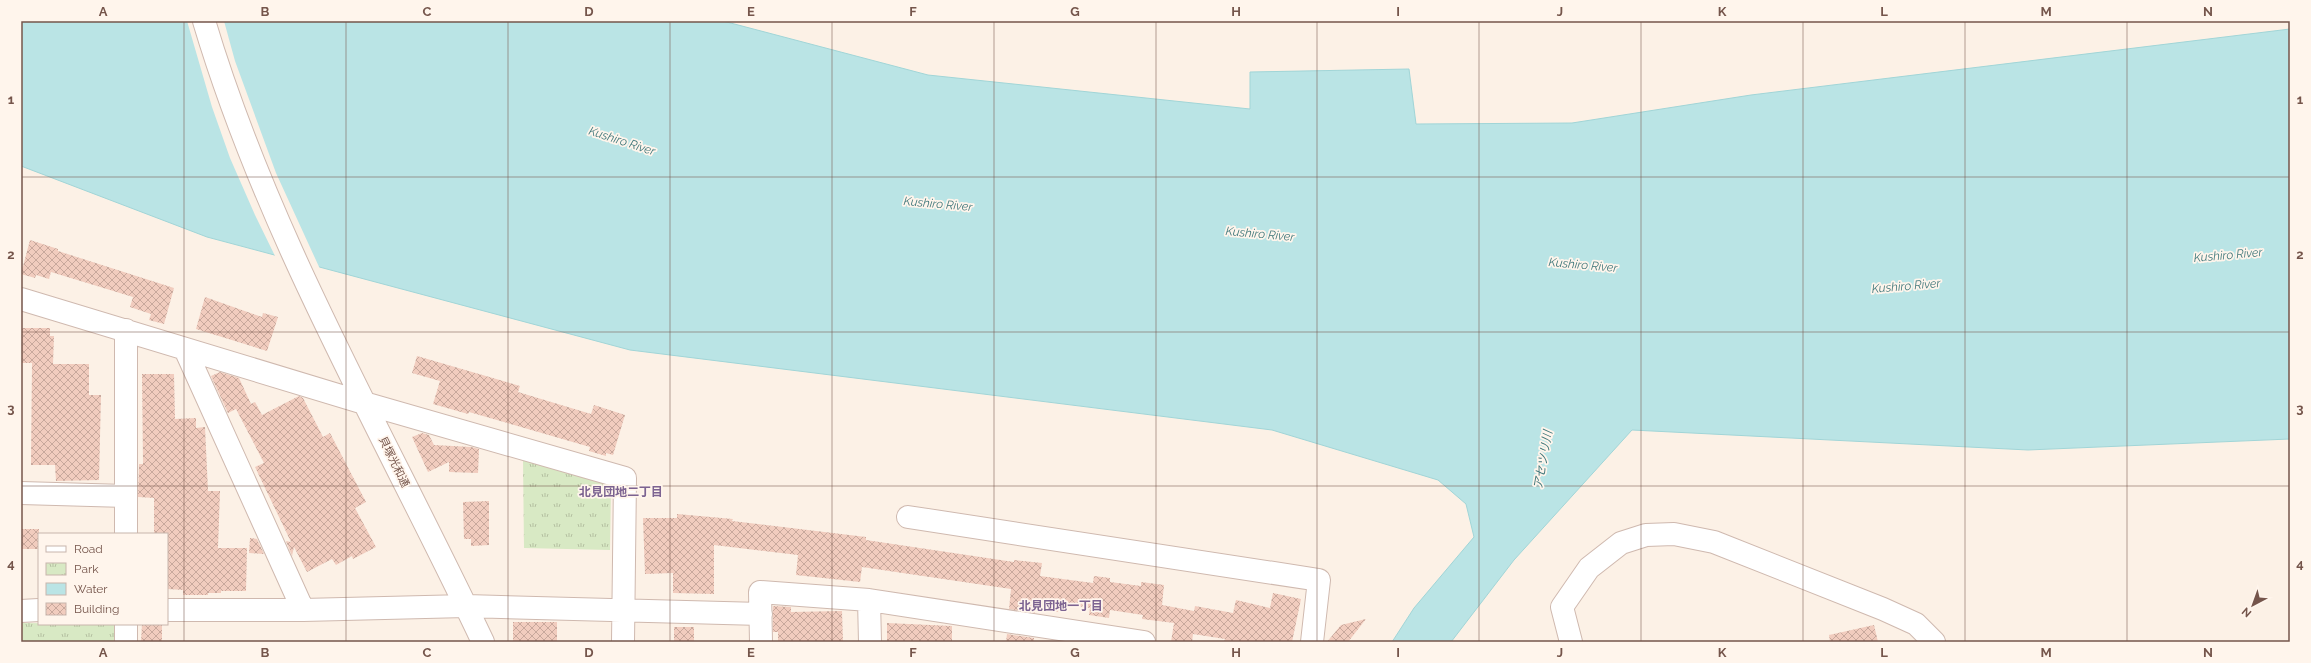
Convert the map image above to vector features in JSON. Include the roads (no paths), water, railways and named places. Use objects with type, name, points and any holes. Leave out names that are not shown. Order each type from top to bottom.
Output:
[{"type":"street","name":"貝塚光和通","points":[[204,21],[239,126],[272,208],[364,403],[466,606],[482,642]]},
{"type":"street","points":[[21,299],[364,403],[625,478],[623,642]]},
{"type":"street","points":[[126,330],[126,533]]},
{"type":"street","points":[[185,349],[303,610]]},
{"type":"street","points":[[21,493],[126,496]]},
{"type":"street","points":[[908,517],[1061,542],[1319,580],[1312,642]]},
{"type":"street","points":[[1571,642],[1562,607],[1589,568],[1621,543],[1646,535],[1674,534],[1714,542],[1883,609],[1916,624],[1934,642]]},
{"type":"street","points":[[761,642],[760,592],[869,600],[1144,642]]},
{"type":"street","points":[[869,600],[870,642]]},
{"type":"street","points":[[168,610],[303,610],[466,606],[761,614]]},
{"type":"street","points":[[21,611],[38,610]]},
{"type":"street","points":[[126,625],[126,642]]},
{"type":"water","points":[[21,21],[723,21],[928,75],[1250,109],[1250,72],[1409,69],[1416,124],[1572,123],[1751,95],[2290,29],[2290,439],[2028,450],[1632,430],[1514,560],[1451,642],[1392,642],[1414,608],[1474,537],[1466,504],[1438,480],[1272,430],[630,350],[207,237],[21,166]]},
{"type":"district","name":"北見団地二丁目","points":[[621,492]]},
{"type":"district","name":"北見団地一丁目","points":[[1061,606]]},
{"type":"water label","name":"Kushiro River","points":[[622,141]]},
{"type":"water label","name":"Kushiro River","points":[[938,204]]},
{"type":"water label","name":"Kushiro River","points":[[1260,234]]},
{"type":"water label","name":"Kushiro River","points":[[2228,255]]},
{"type":"water label","name":"Kushiro River","points":[[1583,265]]},
{"type":"water label","name":"Kushiro River","points":[[1906,286]]},
{"type":"water label","name":"アセツリ川","points":[[1543,460]]}]
